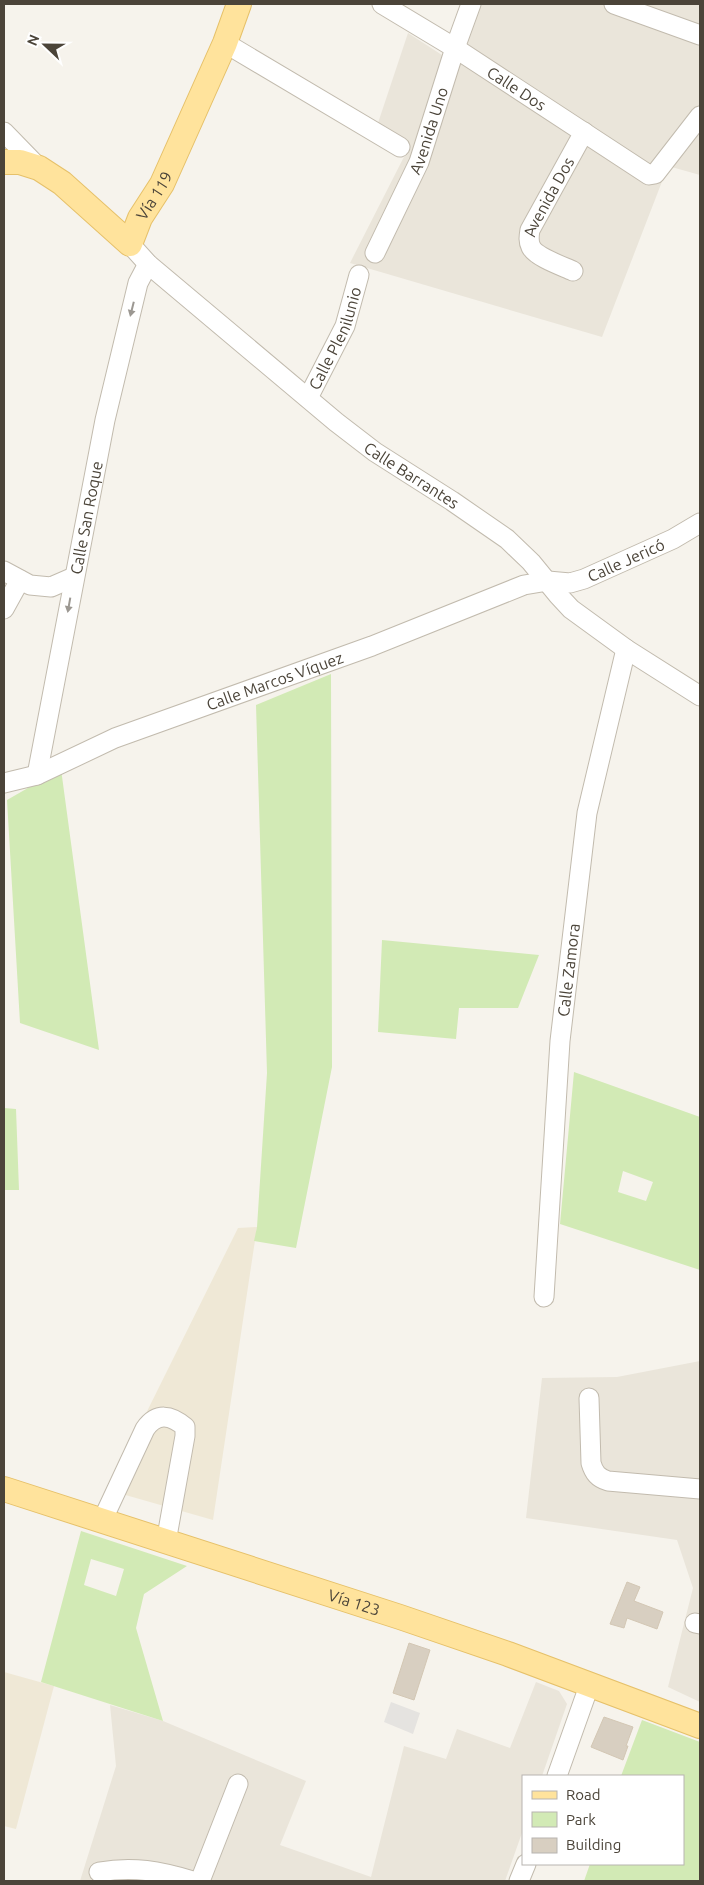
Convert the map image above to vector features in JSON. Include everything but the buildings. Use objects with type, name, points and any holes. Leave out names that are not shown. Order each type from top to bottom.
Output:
[{"type":"main road","name":"Vía 119","points":[[130,244],[140,218],[162,184],[226,43],[239,4]]},
{"type":"main road","points":[[4,162],[20,162],[40,168],[62,183],[130,244]]},
{"type":"main road","name":"Vía 123","points":[[4,1488],[508,1654],[589,1686],[700,1726]]},
{"type":"street","name":"Calle Dos","points":[[382,4],[455,48],[649,175],[655,174],[700,116]]},
{"type":"street","name":"Avenida Uno","points":[[375,253],[419,162],[455,48],[472,4]]},
{"type":"street","points":[[614,4],[700,35]]},
{"type":"street","points":[[226,43],[400,147]]},
{"type":"street","points":[[4,132],[40,168]]},
{"type":"street","name":"Avenida Dos","points":[[573,271],[536,253],[529,241],[530,230],[584,132]]},
{"type":"street","name":"Calle Barrantes","points":[[130,244],[148,264],[375,452],[452,501],[507,540],[531,562],[558,596],[572,609],[626,649],[700,696]]},
{"type":"street","name":"Calle San Roque","points":[[37,775],[105,420],[138,283],[148,264]]},
{"type":"street","name":"Calle Plenilunio","points":[[308,398],[345,326],[359,275]]},
{"type":"street","name":"Calle Jericó","points":[[548,581],[570,583],[584,579],[673,539],[700,523]]},
{"type":"street","points":[[4,609],[12,575],[30,585],[51,587],[74,577]]},
{"type":"street","name":"Calle Marcos Víquez","points":[[4,783],[37,775],[115,738],[372,646],[524,585],[548,581]]},
{"type":"street","name":"Calle Zamora","points":[[544,1297],[560,1040],[587,813],[626,649]]},
{"type":"street","points":[[589,1398],[591,1463],[593,1470],[599,1478],[608,1481],[700,1489]]},
{"type":"street","points":[[102,1521],[145,1428],[158,1416],[168,1417],[178,1421],[185,1427],[185,1436],[166,1542]]},
{"type":"street","points":[[557,1775],[589,1686]]},
{"type":"street","points":[[200,1881],[238,1784]]},
{"type":"street","points":[[519,1881],[526,1865]]},
{"type":"street","points":[[99,1872],[120,1869],[144,1869],[193,1881]]},
{"type":"shaded area","points":[[479,4],[700,4],[700,175],[668,166],[602,337],[350,263],[410,145],[377,126],[408,33],[459,66]]},
{"type":"shaded area","points":[[257,1227],[213,1520],[108,1490],[238,1228]]},
{"type":"shaded area","points":[[700,1361],[700,1702],[668,1687],[693,1588],[677,1540],[526,1518],[542,1378],[617,1377]]},
{"type":"shaded area","points":[[4,1672],[54,1686],[16,1829],[4,1826]]},
{"type":"shaded area","points":[[536,1682],[559,1691],[567,1704],[542,1775],[522,1775],[522,1833],[505,1881],[80,1881],[116,1766],[110,1705],[163,1721],[306,1781],[280,1845],[371,1877],[404,1746],[446,1759],[457,1729],[510,1748]]},
{"type":"shaded area","points":[[391,1702],[420,1713],[413,1734],[384,1722]]},
{"type":"green space","points":[[331,674],[332,1067],[296,1248],[254,1241],[257,1227],[267,1073],[256,705]]},
{"type":"green space","points":[[61,769],[99,1050],[20,1023],[7,800]]},
{"type":"green space","points":[[382,940],[539,955],[518,1008],[459,1008],[456,1039],[378,1032]]},
{"type":"green space","points":[[574,1072],[700,1117],[700,1270],[560,1224]],"holes":[[[623,1171],[653,1182],[646,1201],[618,1192]]]},
{"type":"green space","points":[[4,1108],[16,1109],[19,1190],[4,1190]]},
{"type":"green space","points":[[81,1531],[187,1566],[144,1594],[136,1628],[163,1721],[41,1682]],"holes":[[[91,1559],[124,1569],[116,1596],[84,1585]]]},
{"type":"green space","points":[[642,1720],[700,1742],[700,1881],[584,1881],[590,1865],[684,1865],[684,1775],[621,1775]]}]
